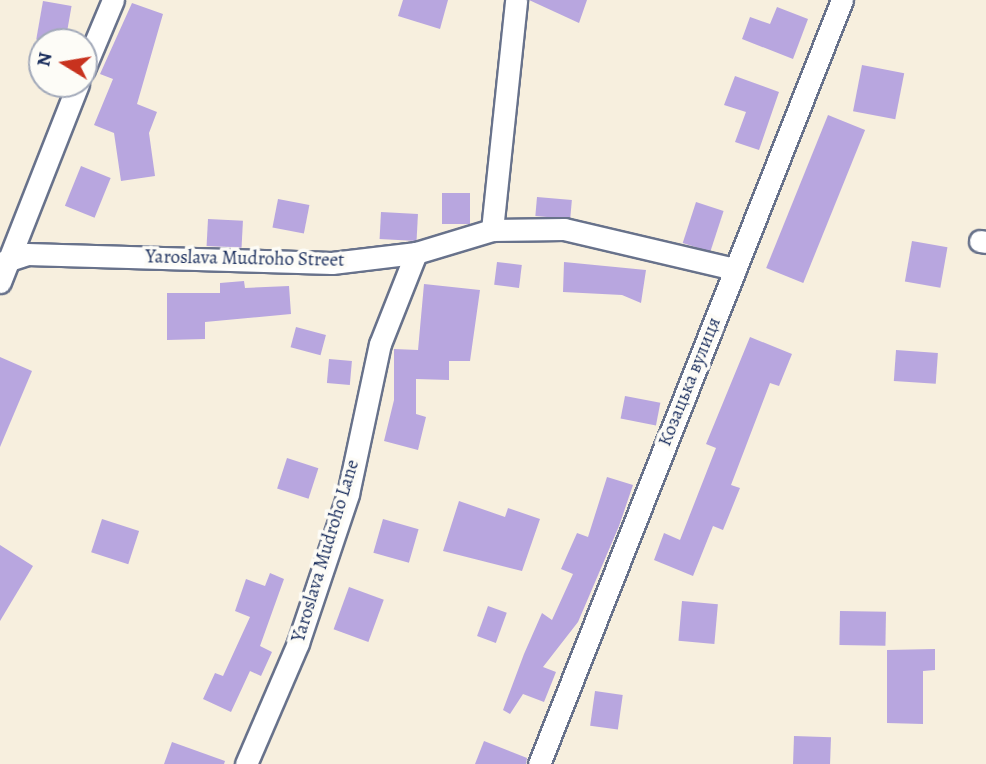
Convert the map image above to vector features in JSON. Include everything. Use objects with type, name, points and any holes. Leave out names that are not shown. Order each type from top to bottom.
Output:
[{"type":"street","points":[[98,36],[113,0]]},
{"type":"street","points":[[492,230],[516,0]]},
{"type":"street","name":"Козацька вулиця","points":[[539,764],[842,0]]},
{"type":"street","points":[[2,269],[72,98]]},
{"type":"street","name":"Yaroslava Mudroho Street","points":[[2,269],[27,254],[332,263],[416,253],[492,230],[564,229],[735,270]]},
{"type":"street","name":"Yaroslava Mudroho Lane","points":[[246,764],[299,643],[348,494],[380,344],[416,253]]},
{"type":"building","points":[[403,0],[448,0],[440,29],[398,16]]},
{"type":"building","points":[[529,0],[587,0],[579,23]]},
{"type":"building","points":[[43,1],[72,6],[68,28],[38,28]]},
{"type":"building","points":[[132,3],[163,14],[137,104],[157,112],[149,133],[155,176],[121,181],[114,133],[94,125],[113,79],[100,74]]},
{"type":"building","points":[[777,7],[808,19],[793,59],[742,39],[750,17],[770,24]]},
{"type":"building","points":[[862,65],[904,73],[895,119],[853,111]]},
{"type":"building","points":[[735,76],[779,92],[759,150],[735,142],[746,112],[724,105]]},
{"type":"building","points":[[828,115],[865,130],[803,283],[766,268]]},
{"type":"building","points":[[81,166],[111,178],[95,218],[65,206]]},
{"type":"building","points":[[442,193],[470,193],[470,224],[442,224]]},
{"type":"building","points":[[537,197],[572,200],[570,219],[535,216]]},
{"type":"building","points":[[278,199],[309,205],[304,234],[272,227]]},
{"type":"building","points":[[696,202],[724,211],[710,252],[683,243]]},
{"type":"building","points":[[381,212],[418,214],[417,241],[380,239]]},
{"type":"building","points":[[208,219],[243,221],[242,248],[207,246]]},
{"type":"building","points":[[912,241],[947,247],[940,288],[905,281]]},
{"type":"building","points":[[497,262],[522,265],[519,288],[494,285]]},
{"type":"building","points":[[564,262],[646,270],[641,303],[622,295],[563,292]]},
{"type":"building","points":[[244,281],[245,288],[289,286],[291,314],[205,322],[205,339],[167,340],[167,293],[220,293],[220,283]]},
{"type":"building","points":[[424,284],[480,290],[470,361],[449,361],[449,380],[416,379],[416,414],[426,417],[418,450],[384,441],[394,400],[394,349],[418,350]]},
{"type":"building","points":[[296,327],[326,335],[321,355],[291,347]]},
{"type":"building","points":[[750,337],[792,354],[779,386],[770,383],[731,485],[740,488],[723,530],[713,526],[693,576],[654,560],[664,533],[680,540],[716,448],[706,444]]},
{"type":"building","points":[[896,350],[938,353],[936,384],[894,381]]},
{"type":"building","points":[[0,357],[32,371],[0,447]]},
{"type":"building","points":[[329,359],[352,361],[350,385],[327,383]]},
{"type":"building","points":[[625,396],[660,403],[656,425],[621,419]]},
{"type":"building","points":[[287,458],[318,468],[308,499],[277,488]]},
{"type":"building","points":[[607,477],[633,485],[619,526],[578,622],[543,667],[556,672],[544,702],[523,694],[510,714],[503,710],[524,654],[542,613],[552,620],[573,574],[561,569],[577,533],[588,537]]},
{"type":"building","points":[[459,501],[505,517],[508,508],[540,519],[522,571],[443,551]]},
{"type":"building","points":[[102,519],[139,531],[128,564],[91,552]]},
{"type":"building","points":[[383,519],[419,529],[409,563],[373,553]]},
{"type":"building","points":[[0,545],[33,566],[0,621]]},
{"type":"building","points":[[270,573],[284,579],[260,646],[272,652],[261,676],[250,671],[231,712],[203,699],[215,673],[223,676],[250,617],[235,611],[246,579],[265,586]]},
{"type":"building","points":[[349,587],[384,600],[368,642],[334,629]]},
{"type":"building","points":[[682,601],[718,604],[714,644],[679,641]]},
{"type":"building","points":[[488,606],[507,613],[496,643],[477,636]]},
{"type":"building","points":[[840,611],[886,612],[885,646],[839,645]]},
{"type":"building","points":[[935,649],[935,670],[923,671],[923,724],[887,723],[887,650]]},
{"type":"building","points":[[595,691],[623,695],[618,730],[590,726]]},
{"type":"building","points":[[794,736],[831,737],[830,764],[793,764]]},
{"type":"building","points":[[484,741],[527,758],[526,764],[475,764]]},
{"type":"building","points":[[172,742],[225,761],[224,764],[164,764]]}]
